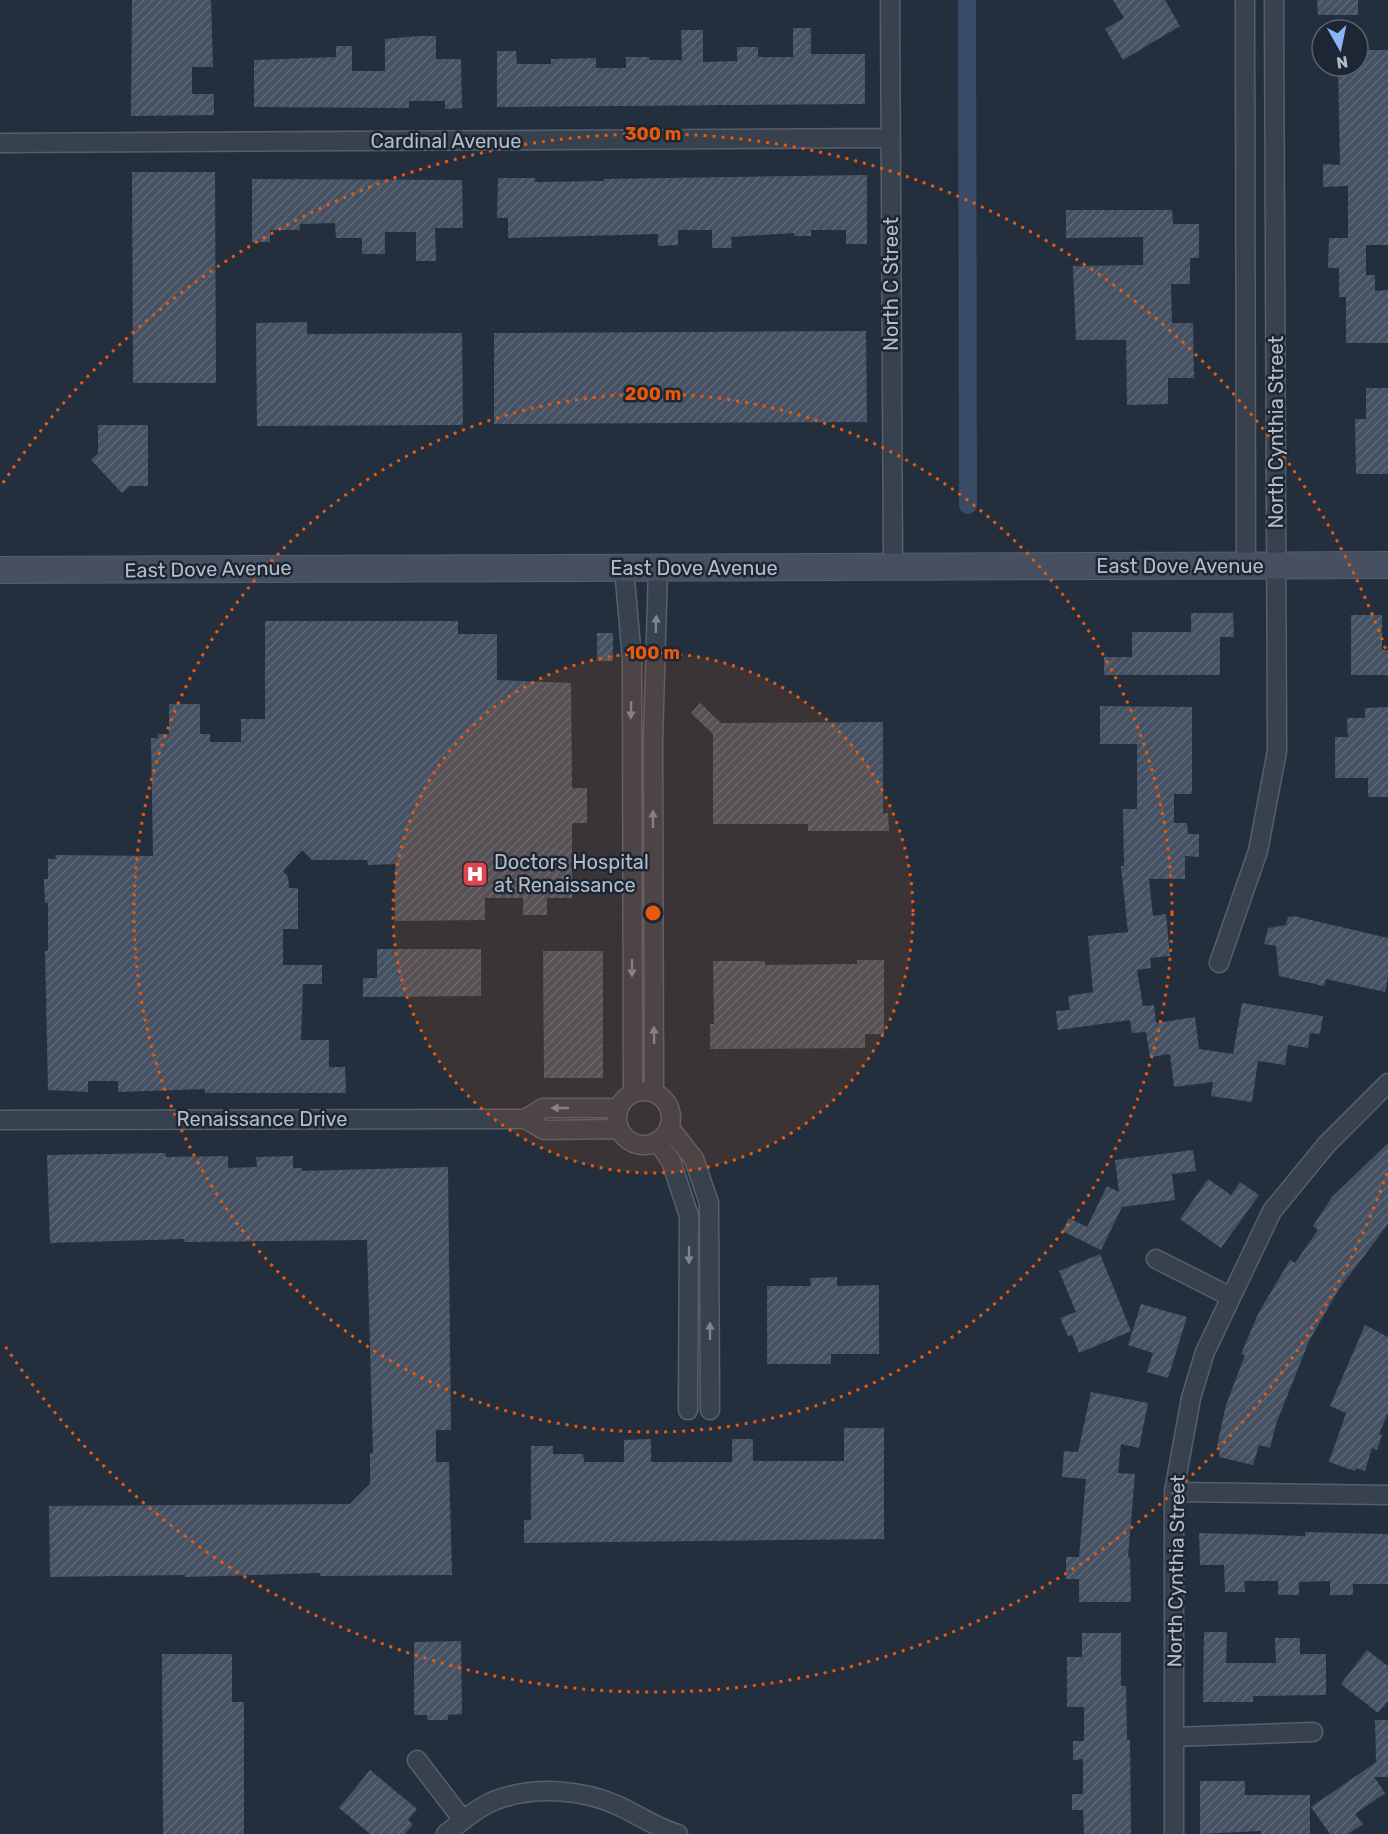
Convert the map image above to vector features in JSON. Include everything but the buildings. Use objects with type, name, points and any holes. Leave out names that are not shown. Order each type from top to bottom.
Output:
[{"type":"main road","name":"East Dove Avenue","points":[[0,570],[1388,565]]},
{"type":"street","name":"North C Street","points":[[890,0],[893,568]]},
{"type":"street","name":"North Cynthia Street","points":[[1245,0],[1246,566]]},
{"type":"street","name":"North Cynthia Street","points":[[1219,963],[1258,851],[1277,752],[1274,0]]},
{"type":"street","name":"Cardinal Avenue","points":[[0,144],[891,138]]},
{"type":"street","points":[[624,568],[632,679],[633,1093],[618,1108],[616,1120],[619,1129],[633,1143],[645,1145],[657,1141],[669,1127]]},
{"type":"street","points":[[654,1093],[653,742],[658,568]]},
{"type":"street","points":[[632,679],[654,679]]},
{"type":"street","points":[[631,742],[653,742]]},
{"type":"street","points":[[632,789],[653,789]]},
{"type":"street","points":[[632,892],[653,892]]},
{"type":"street","points":[[632,934],[653,933]]},
{"type":"street","points":[[633,994],[653,993]]},
{"type":"street","name":"North Cynthia Street","points":[[1174,1834],[1174,1492],[1191,1398],[1205,1352],[1229,1296],[1272,1211],[1327,1144],[1388,1083]]},
{"type":"street","points":[[633,1093],[654,1093],[668,1105],[669,1127],[680,1157],[689,1216],[688,1410]]},
{"type":"street","name":"Renaissance Drive","points":[[525,1119],[543,1108],[618,1108]]},
{"type":"street","name":"Renaissance Drive","points":[[0,1120],[525,1119],[544,1130],[619,1129]]},
{"type":"street","points":[[657,1141],[680,1157],[694,1159],[710,1216],[710,1410]]},
{"type":"street","points":[[689,1216],[710,1216]]},
{"type":"street","points":[[1156,1259],[1229,1296]]},
{"type":"street","points":[[688,1360],[710,1360]]},
{"type":"street","points":[[1174,1492],[1388,1495]]},
{"type":"street","points":[[1174,1737],[1314,1732]]},
{"type":"street","points":[[417,1760],[463,1820]]},
{"type":"street","points":[[446,1834],[463,1820],[496,1800],[555,1791],[587,1794],[617,1805],[678,1834]]},
{"type":"waterway","points":[[967,0],[968,505]]},
{"type":"place","name":"Doctors Hospital at Renaissance","points":[[475,874]]}]
